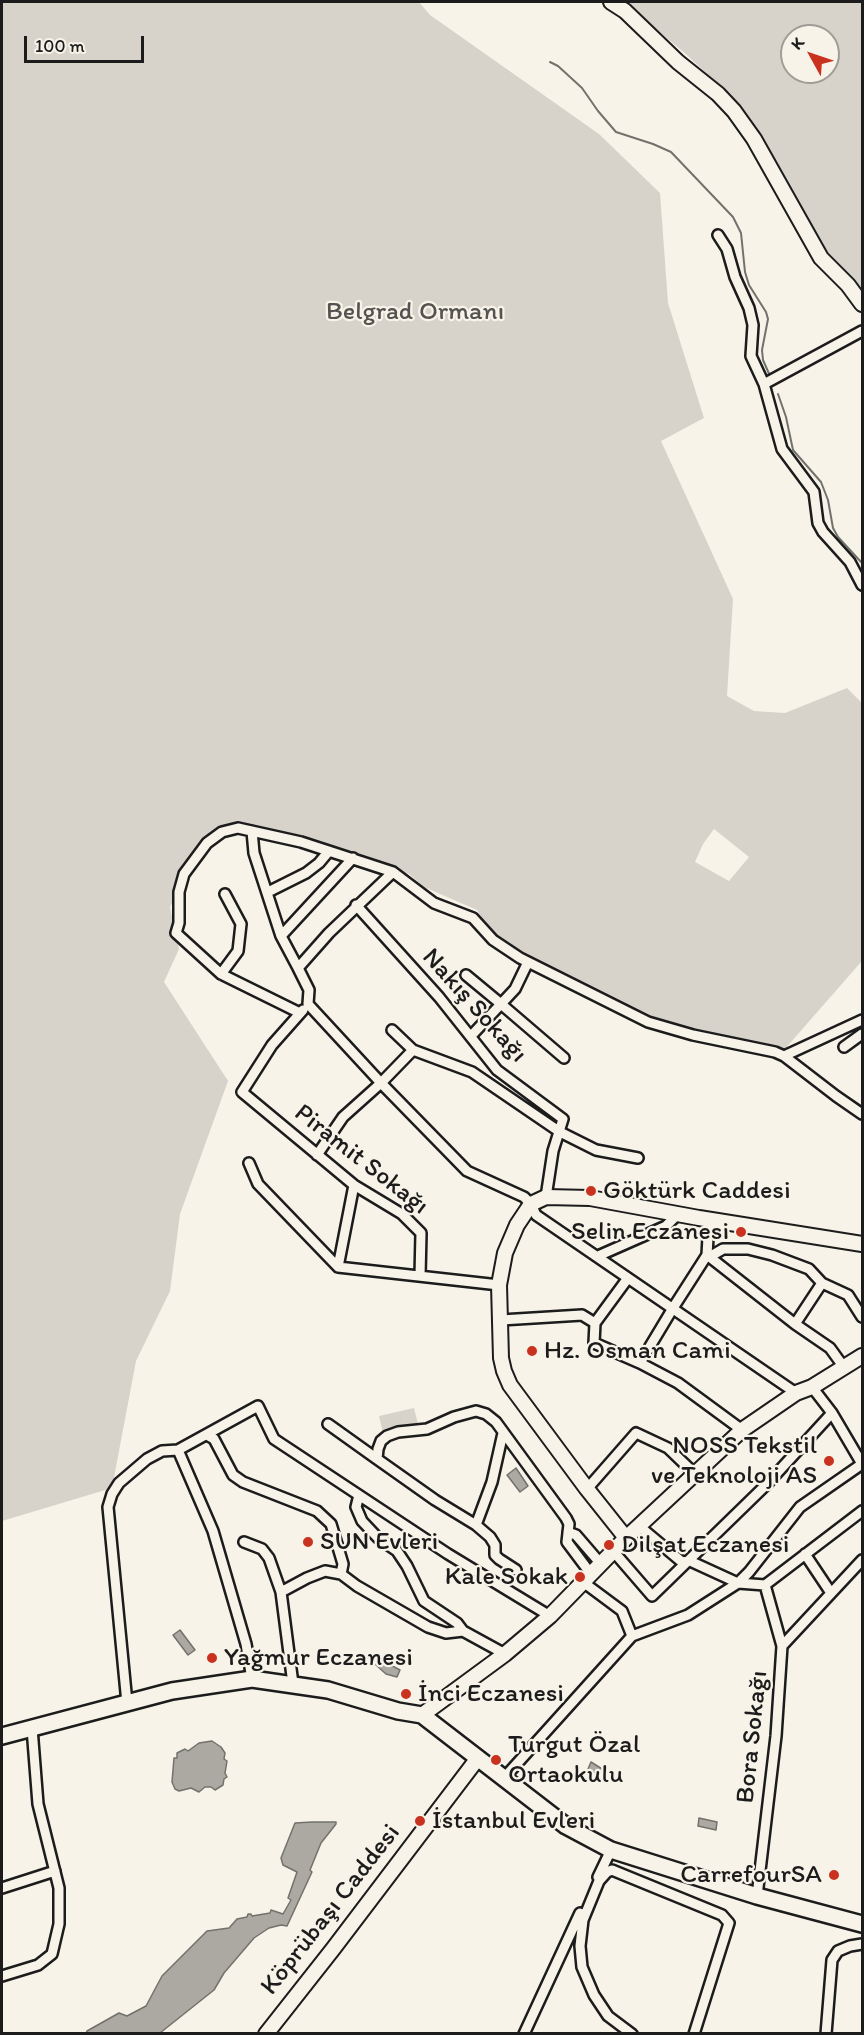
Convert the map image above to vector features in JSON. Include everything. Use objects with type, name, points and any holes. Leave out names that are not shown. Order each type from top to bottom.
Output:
[{"type":"main road","points":[[612,2],[626,11],[678,62],[718,94],[734,111],[754,139],[821,258],[848,285],[862,304]]},
{"type":"main road","points":[[626,1538],[510,1385],[504,1371],[501,1358],[499,1285],[505,1253],[517,1225],[531,1204],[546,1197],[590,1198],[709,1220],[862,1244]]},
{"type":"main road","points":[[422,1715],[505,1654],[550,1616],[626,1538],[742,1430],[796,1393],[812,1387],[862,1356]]},
{"type":"main road","points":[[2,1736],[172,1691],[252,1679],[328,1690],[398,1711],[422,1715],[566,1826],[611,1850],[757,1896],[862,1924]]},
{"type":"main road","name":"Köprübaşı Caddesi","points":[[266,2034],[478,1758]]},
{"type":"street","points":[[718,235],[727,249],[735,277],[749,308],[753,325],[751,356],[764,384],[782,449],[814,492],[818,523],[823,532],[850,562],[862,585]]},
{"type":"street","points":[[764,384],[862,331]]},
{"type":"street","points":[[252,831],[254,853],[281,936],[309,990],[308,1004],[300,1013],[221,974],[176,933],[179,923],[178,892],[184,874],[214,836],[230,829],[252,831],[330,851],[393,872],[434,903],[473,918],[493,940],[528,962],[648,1022],[784,1056],[862,1114]]},
{"type":"street","points":[[268,892],[306,873],[330,851]]},
{"type":"street","points":[[281,936],[352,858]]},
{"type":"street","points":[[298,968],[328,933],[393,872]]},
{"type":"street","points":[[221,974],[238,951],[241,924],[225,894]]},
{"type":"street","name":"Nakış Sokağı","points":[[356,905],[471,1036],[496,1070],[563,1119],[560,1132]]},
{"type":"street","points":[[471,1036],[515,989],[528,962]]},
{"type":"street","points":[[466,975],[564,1058]]},
{"type":"street","points":[[308,1004],[467,1171],[524,1197],[531,1204],[536,1215],[796,1393]]},
{"type":"street","name":"Piramit Sokağı","points":[[300,1013],[272,1046],[242,1092],[354,1185],[402,1214],[421,1233],[420,1276]]},
{"type":"street","points":[[784,1056],[862,1020]]},
{"type":"street","points":[[392,1030],[413,1050],[472,1072],[560,1132],[596,1150],[638,1158]]},
{"type":"street","points":[[844,1047],[862,1034]]},
{"type":"street","points":[[317,1155],[343,1118],[413,1050]]},
{"type":"street","points":[[546,1197],[554,1151],[560,1132]]},
{"type":"street","points":[[249,1163],[258,1184],[338,1267],[499,1285]]},
{"type":"street","points":[[338,1267],[354,1185]]},
{"type":"street","points":[[598,1256],[666,1226],[678,1214]]},
{"type":"street","points":[[709,1220],[709,1256]]},
{"type":"street","points":[[640,1363],[673,1308],[709,1256],[723,1248],[748,1249],[809,1269],[822,1283],[848,1295],[862,1317]]},
{"type":"street","points":[[709,1256],[795,1324],[830,1347],[843,1366]]},
{"type":"street","points":[[628,1278],[595,1323],[594,1343],[678,1383],[742,1430]]},
{"type":"street","points":[[795,1324],[822,1283]]},
{"type":"street","points":[[501,1320],[582,1315],[595,1323]]},
{"type":"street","points":[[504,1778],[632,1636],[688,1615],[738,1583],[800,1507],[862,1464],[832,1413],[812,1387]]},
{"type":"street","points":[[127,1703],[108,1507],[112,1494],[119,1483],[147,1459],[162,1451],[178,1449],[258,1406],[274,1439],[448,1554],[550,1616]]},
{"type":"street","points":[[377,1459],[381,1441],[387,1436],[398,1432],[427,1429],[454,1417],[476,1411],[486,1414],[496,1422],[566,1518],[567,1542],[622,1611],[632,1636]]},
{"type":"street","points":[[614,1552],[652,1596],[767,1484],[832,1413]]},
{"type":"street","points":[[328,1424],[435,1500],[476,1525],[490,1537],[495,1545],[495,1555],[516,1570]]},
{"type":"street","points":[[476,1525],[492,1482],[503,1433]]},
{"type":"street","points":[[587,1489],[636,1433],[668,1448],[694,1473]]},
{"type":"street","points":[[207,1435],[214,1440],[233,1475],[243,1482],[317,1511],[331,1524],[343,1564],[341,1574]]},
{"type":"street","points":[[178,1449],[213,1531],[246,1644],[252,1679]]},
{"type":"street","points":[[359,1495],[356,1507],[362,1521],[378,1539],[397,1551],[424,1601],[457,1623],[463,1631],[505,1654]]},
{"type":"street","points":[[639,1526],[682,1562],[690,1561],[738,1583],[765,1585],[862,1511]]},
{"type":"street","points":[[568,1532],[576,1535],[592,1573]]},
{"type":"street","points":[[244,1542],[262,1549],[269,1557],[281,1592],[293,1684]]},
{"type":"street","points":[[805,1554],[831,1593]]},
{"type":"street","points":[[782,1646],[862,1560]]},
{"type":"street","points":[[281,1592],[306,1578],[325,1571],[341,1574],[357,1586],[428,1627],[446,1633],[463,1631]]},
{"type":"street","name":"Bora Sokağı","points":[[757,1896],[776,1736],[782,1646],[765,1585]]},
{"type":"street","points":[[2,1976],[38,1965],[52,1954],[59,1924],[59,1887],[38,1804],[32,1728]]},
{"type":"street","points":[[524,2034],[611,1850]]},
{"type":"street","points":[[633,1879],[640,1859]]},
{"type":"street","points":[[632,2034],[609,2016],[594,1995],[582,1967],[580,1946],[583,1920],[599,1881],[612,1870],[722,1915],[729,1923],[694,2034]]},
{"type":"street","points":[[2,1888],[55,1871]]},
{"type":"street","points":[[826,2034],[832,1960],[838,1951],[862,1944]]},
{"type":"green space","name":"Belgrad Ormanı","points":[[2,2],[419,2],[430,15],[599,134],[660,193],[668,303],[704,418],[661,441],[733,599],[727,696],[754,711],[785,713],[847,688],[862,703],[862,961],[784,1050],[721,1042],[646,1018],[538,966],[493,936],[477,910],[424,887],[409,874],[237,831],[213,841],[186,875],[170,907],[179,949],[164,982],[228,1081],[180,1214],[170,1291],[136,1361],[112,1488],[2,1521]],"holes":[[[714,829],[749,857],[729,881],[695,862],[703,844]]]},
{"type":"green space","points":[[624,2],[862,2],[862,288],[818,243],[802,209],[740,105],[687,55]]},
{"type":"green space","points":[[414,1408],[418,1424],[383,1433],[379,1416]]},
{"type":"shaded area","points":[[516,1468],[528,1486],[520,1492],[507,1475]]},
{"type":"shaded area","points":[[180,1630],[195,1650],[188,1655],[173,1635]]},
{"type":"shaded area","points":[[379,1659],[400,1670],[397,1677],[386,1674],[376,1665]]},
{"type":"shaded area","points":[[212,1741],[221,1747],[225,1753],[224,1759],[227,1761],[225,1773],[227,1777],[223,1785],[215,1790],[205,1787],[199,1792],[191,1788],[179,1791],[175,1789],[172,1782],[174,1758],[177,1758],[177,1753],[185,1749],[188,1751],[199,1743]]},
{"type":"shaded area","points":[[591,1762],[607,1772],[603,1778],[588,1769]]},
{"type":"shaded area","points":[[699,1818],[717,1822],[716,1830],[698,1826]]},
{"type":"shaded area","points":[[336,1822],[336,1824],[321,1843],[310,1870],[312,1872],[287,1926],[269,1928],[254,1938],[224,1973],[214,1990],[160,2033],[86,2033],[119,2013],[127,2016],[146,2006],[162,1976],[207,1931],[229,1928],[237,1919],[247,1917],[248,1914],[252,1916],[270,1913],[271,1910],[283,1914],[291,1900],[288,1898],[297,1872],[283,1865],[281,1858],[295,1823]]},
{"type":"waterway","points":[[550,62],[558,66],[582,88],[616,132],[671,152],[733,217],[741,233],[745,272],[749,285],[768,319],[762,350],[763,360],[770,376]]},
{"type":"waterway","points":[[778,394],[793,450],[821,482],[828,500],[833,528],[838,537],[862,563]]},
{"type":"place","name":"Göktürk Caddesi","points":[[591,1191]]},
{"type":"place","name":"Selin Eczanesi","points":[[741,1232]]},
{"type":"place","name":"Hz. Osman Cami","points":[[532,1351]]},
{"type":"place","name":"NOSS Tekstil ve Teknoloji AS","points":[[829,1461]]},
{"type":"place","name":"SUN Evleri","points":[[308,1542]]},
{"type":"place","name":"Dilşat Eczanesi","points":[[609,1545]]},
{"type":"place","name":"Kale Sokak","points":[[580,1577]]},
{"type":"place","name":"Yağmur Eczanesi","points":[[212,1658]]},
{"type":"place","name":"İnci Eczanesi","points":[[406,1694]]},
{"type":"place","name":"Turgut Özal Ortaokulu","points":[[496,1760]]},
{"type":"place","name":"İstanbul Evleri","points":[[420,1821]]},
{"type":"place","name":"CarrefourSA","points":[[834,1875]]}]
